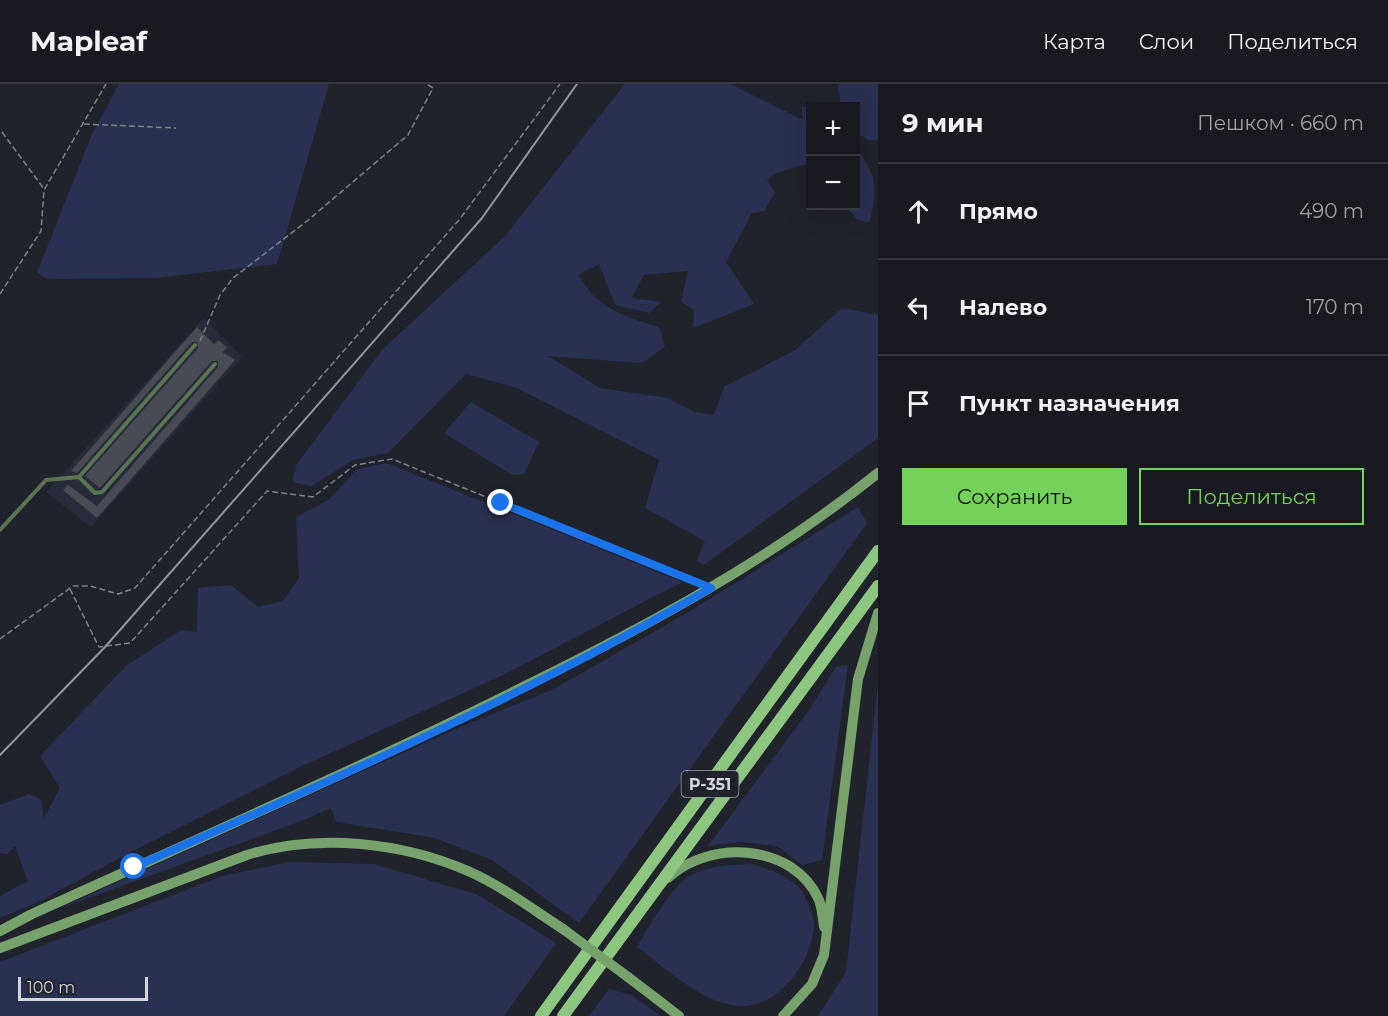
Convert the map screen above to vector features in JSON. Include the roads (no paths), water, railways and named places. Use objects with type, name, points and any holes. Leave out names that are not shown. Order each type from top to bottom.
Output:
[{"type":"main road","points":[[0,932],[32,914],[247,818],[464,717],[644,627],[711,588],[846,499],[878,473]]},
{"type":"main road","name":"Р-351","points":[[541,1016],[878,551]]},
{"type":"main road","name":"Р-351","points":[[563,1016],[878,586]]},
{"type":"main road","points":[[783,1016],[812,984],[826,941],[858,679],[878,613]]},
{"type":"main road","points":[[0,948],[247,855],[305,843],[373,846],[448,863],[492,883],[562,929],[679,1016]]},
{"type":"main road","points":[[648,900],[684,864],[697,858],[729,852],[765,857],[784,864],[813,890],[820,905],[826,941]]},
{"type":"lane","points":[[0,530],[46,480],[79,477],[195,345]]},
{"type":"lane","points":[[79,477],[95,493],[102,492],[215,364]]},
{"type":"railway","points":[[0,755],[105,647],[482,218],[577,84]]}]
